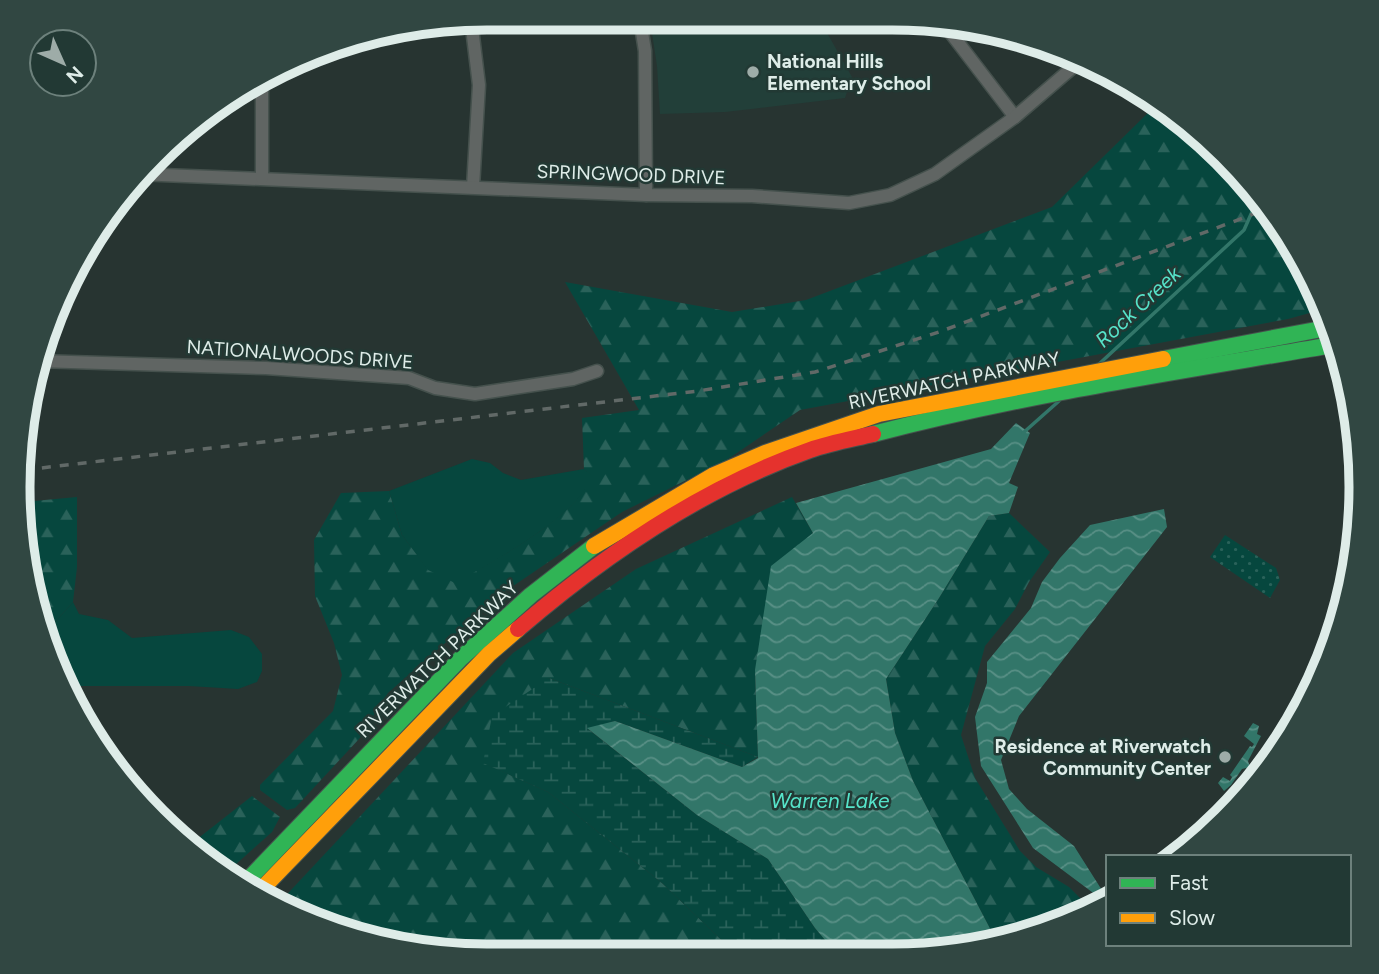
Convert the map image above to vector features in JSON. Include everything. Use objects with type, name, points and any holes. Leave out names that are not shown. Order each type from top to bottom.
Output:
[{"type":"main road","name":"RIVERWATCH PARKWAY","points":[[250,878],[461,658],[531,595],[592,547],[714,475],[765,453],[879,414],[1321,329]]},
{"type":"main road","name":"RIVERWATCH PARKWAY","points":[[264,886],[489,654],[553,599],[609,557],[664,522],[741,479],[811,450],[949,414],[1327,346]]},
{"type":"street","points":[[472,30],[479,85],[473,187]]},
{"type":"street","points":[[642,30],[645,51],[646,195]]},
{"type":"street","points":[[951,34],[1015,117]]},
{"type":"street","name":"SPRINGWOOD DRIVE","points":[[154,175],[646,195],[752,196],[849,203],[890,195],[935,174],[1015,117],[1073,67]]},
{"type":"street","points":[[262,89],[262,178]]},
{"type":"street","name":"NATIONALWOODS DRIVE","points":[[47,361],[266,368],[409,378],[435,388],[475,394],[573,379],[597,371]]},
{"type":"shaded area","name":"National Hills Elementary School","points":[[652,30],[826,30],[852,77],[845,98],[725,112],[660,114]]},
{"type":"shaded area","points":[[1342,419],[1345,427],[1348,458]]},
{"type":"green space","points":[[1151,110],[1193,143],[1255,209],[1288,258],[1314,312],[1288,319],[800,410],[725,461],[622,512],[500,595],[388,693],[359,739],[295,808],[287,810],[260,790],[260,785],[333,711],[342,675],[334,643],[315,596],[314,540],[341,493],[389,491],[402,535],[428,570],[455,583],[554,521],[584,490],[591,475],[584,469],[582,418],[639,410],[565,282],[732,312],[806,300],[1052,207]]},
{"type":"green space","points":[[472,459],[490,463],[503,473],[521,480],[584,469],[592,475],[585,490],[572,506],[554,521],[511,551],[455,584],[428,571],[402,535],[389,491]]},
{"type":"green space","points":[[77,497],[77,567],[73,602],[54,623],[51,623],[39,576],[30,501]]},
{"type":"green space","points":[[792,497],[813,533],[755,670],[758,757],[549,678],[484,763],[548,792],[662,883],[726,944],[487,944],[427,940],[369,929],[285,897],[513,653],[636,569]]},
{"type":"green space","points":[[1009,513],[1050,552],[1029,582],[1015,609],[985,646],[961,735],[975,778],[1020,851],[1036,867],[1069,887],[1084,902],[1039,920],[992,933],[913,781],[895,733],[886,679],[989,516]]},
{"type":"green space","points":[[1225,535],[1276,568],[1280,580],[1270,598],[1210,557]]},
{"type":"green space","points":[[73,602],[79,614],[108,620],[132,638],[231,630],[249,637],[262,654],[262,671],[257,682],[238,689],[189,686],[76,686],[54,634],[51,623]]},
{"type":"green space","points":[[549,678],[758,757],[742,767],[615,721],[588,729],[697,815],[768,859],[828,944],[726,944],[662,883],[548,792],[483,763],[492,716]]},
{"type":"green space","points":[[252,796],[280,817],[272,832],[233,867],[196,840]]},
{"type":"water","name":"Warren Lake","points":[[1016,423],[1030,433],[1009,483],[1018,487],[1009,513],[989,516],[886,679],[895,733],[913,781],[992,933],[922,943],[828,944],[768,859],[697,815],[587,728],[615,721],[742,767],[758,758],[755,670],[771,566],[813,533],[796,503],[991,449]]},
{"type":"water","points":[[1164,509],[1167,527],[1019,716],[1001,760],[1009,789],[1027,809],[1074,846],[1103,892],[1097,896],[1033,848],[981,766],[975,717],[987,683],[987,662],[1031,608],[1042,582],[1060,558],[1090,525]]},
{"type":"water","points":[[1253,723],[1259,726],[1257,734],[1261,736],[1248,761],[1250,767],[1242,769],[1224,791],[1218,783],[1223,777],[1230,781],[1230,775],[1254,744],[1244,736]]},
{"type":"waterway","name":"Rock Creek","points":[[1098,365],[1244,230],[1254,208]]},
{"type":"waterway","name":"Rock Creek","points":[[1023,433],[1059,401]]},
{"type":"railway","points":[[31,469],[698,391],[815,372],[939,332],[1258,213]]},
{"type":"traffic: fast","points":[[1163,359],[1321,329]]},
{"type":"traffic: fast","points":[[873,434],[1046,395],[1327,346]]},
{"type":"traffic: fast","points":[[250,878],[461,658],[531,595],[594,546]]},
{"type":"traffic: slow","points":[[594,546],[714,475],[765,453],[879,414],[1163,359]]},
{"type":"traffic: slow","points":[[264,886],[489,654],[518,629]]},
{"type":"traffic: jam","points":[[518,629],[585,575],[693,504],[731,484],[810,450],[873,434]]},
{"type":"place","name":"National Hills Elementary School","points":[[753,72]]},
{"type":"place","name":"Residence at Riverwatch Community Center","points":[[1225,757]]}]
